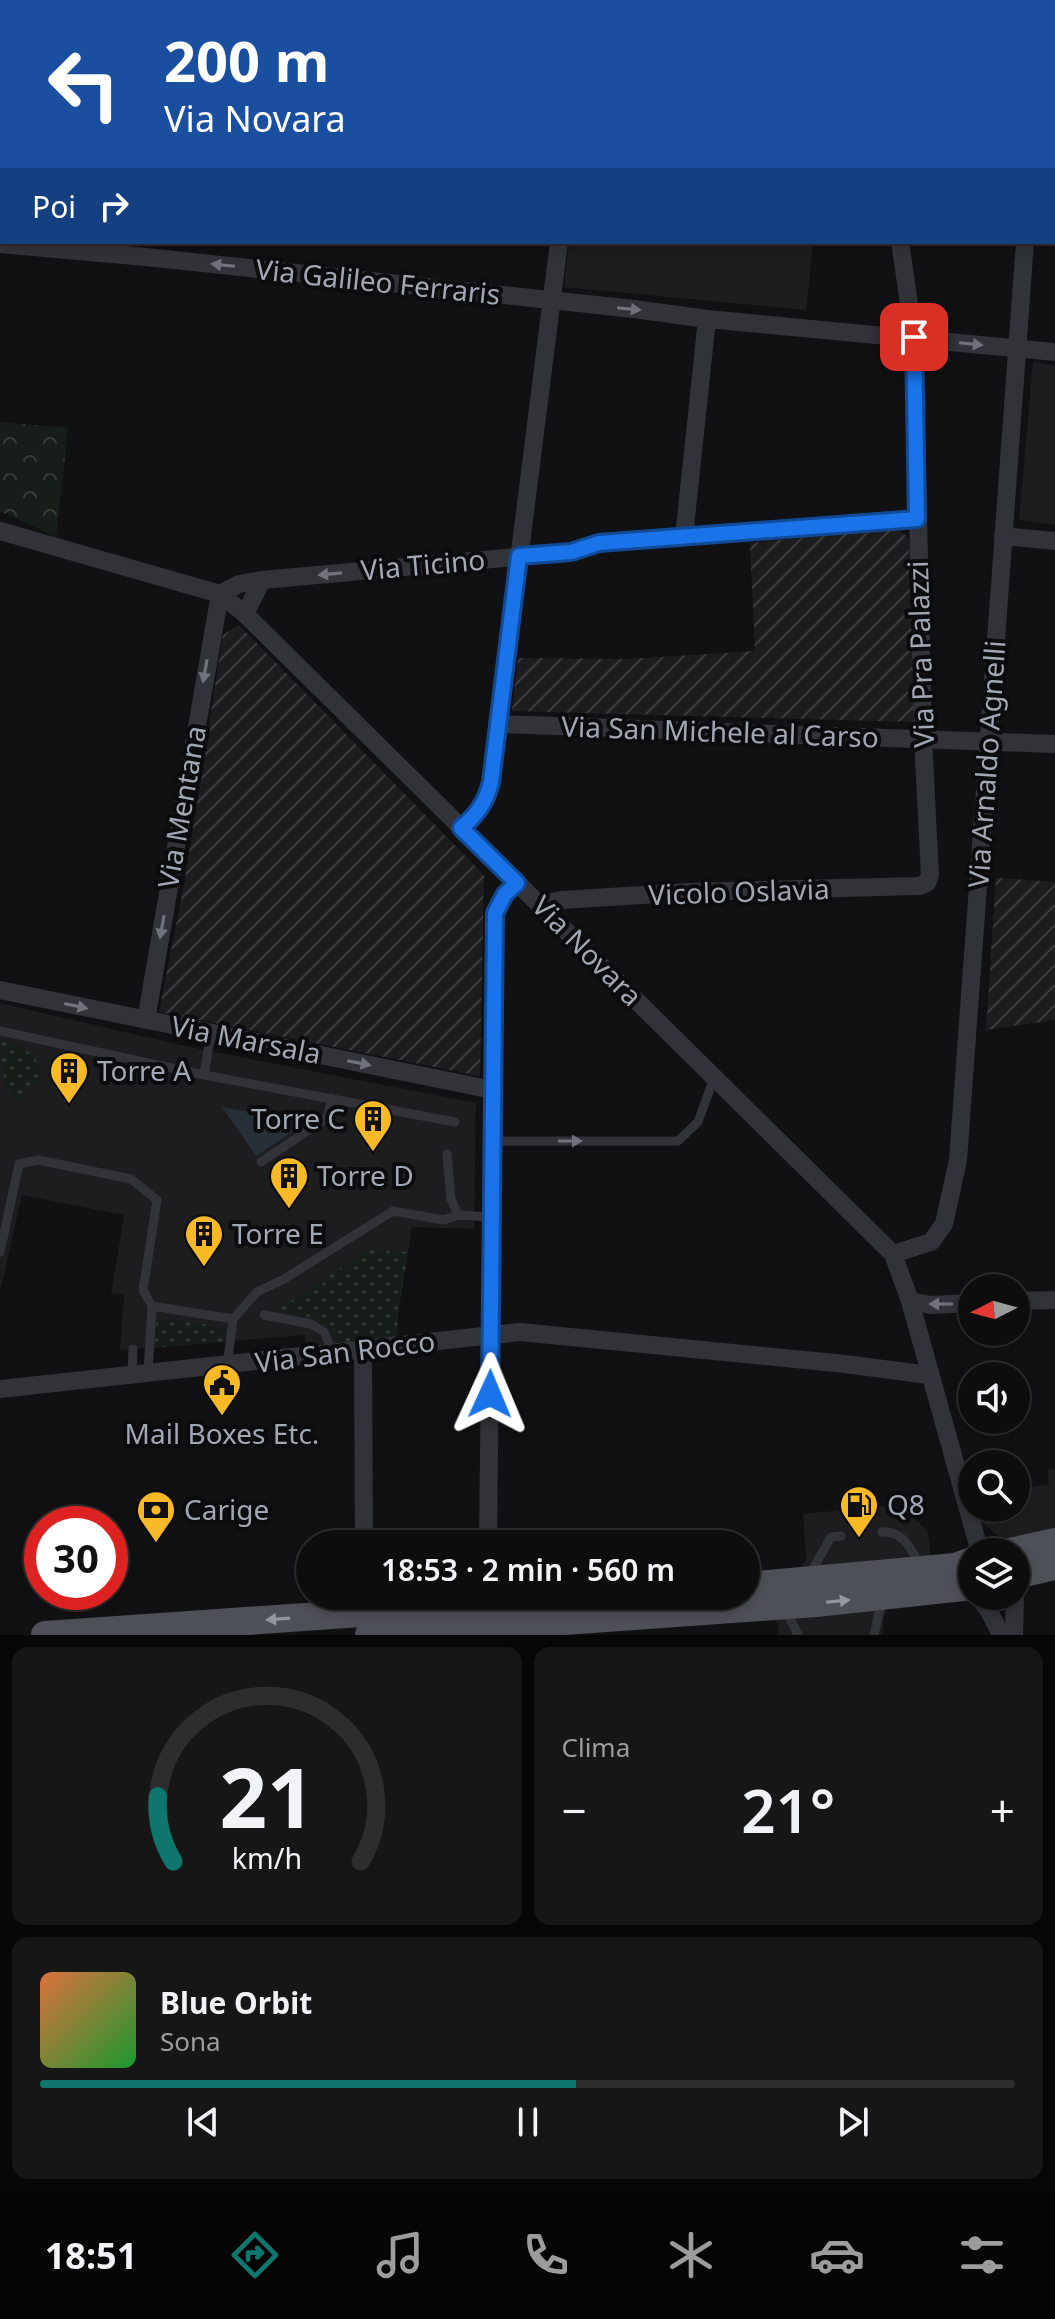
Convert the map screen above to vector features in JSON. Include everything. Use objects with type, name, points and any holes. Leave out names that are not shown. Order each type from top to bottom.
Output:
[{"type":"main road","points":[[1030,1564],[1055,1542]]},
{"type":"main road","points":[[1030,1573],[1055,1566]]},
{"type":"main road","points":[[760,1585],[955,1567],[958,1570]]},
{"type":"main road","points":[[45,1635],[366,1615],[488,1616],[783,1605],[958,1585]]},
{"type":"main road","points":[[488,1616],[524,1610]]},
{"type":"street","name":"Via Galileo Ferraris","points":[[0,244],[146,257],[707,319],[1055,352]]},
{"type":"street","points":[[461,828],[475,816],[488,797],[500,724],[559,244]]},
{"type":"street","name":"Via Pra Palazzi","points":[[900,244],[914,337],[923,739],[930,875]]},
{"type":"street","name":"Via Arnaldo Agnelli","points":[[893,1254],[931,1242],[944,1224],[958,1160],[1025,244]]},
{"type":"street","points":[[684,537],[707,319]]},
{"type":"street","name":"Via Ticino","points":[[220,594],[239,584],[262,580],[571,552],[599,543],[917,519]]},
{"type":"street","name":"Via Novara","points":[[0,531],[220,594],[245,614],[893,1254],[910,1301],[976,1538]]},
{"type":"street","points":[[1003,536],[1055,541]]},
{"type":"street","points":[[245,614],[262,580]]},
{"type":"street","name":"Via Mentana","points":[[146,1020],[220,594]]},
{"type":"street","name":"Via San Michele al Carso","points":[[500,724],[1055,744]]},
{"type":"street","name":"Vicolo Oslavia","points":[[544,909],[552,902],[561,900],[690,892],[919,886],[927,883],[930,875]]},
{"type":"street","points":[[488,1530],[495,913],[505,894],[517,883]]},
{"type":"street","name":"Via Marsala","points":[[0,990],[493,1090]]},
{"type":"street","points":[[1030,1301],[1055,1300]]},
{"type":"street","points":[[910,1301],[931,1305],[958,1304]]},
{"type":"street","name":"Via San Rocco","points":[[0,1389],[520,1332],[929,1375]]},
{"type":"street","points":[[363,1350],[364,1530]]},
{"type":"street","points":[[988,1610],[1001,1635]]},
{"type":"street","points":[[1014,1610],[1014,1635]]},
{"type":"lane","points":[[0,1031],[204,1075],[455,1122]]},
{"type":"lane","points":[[204,1075],[211,1033]]},
{"type":"lane","points":[[492,1141],[678,1141],[698,1122],[714,1077]]},
{"type":"lane","points":[[261,1162],[327,1118],[332,1098]]},
{"type":"lane","points":[[447,1154],[451,1199],[458,1215]]},
{"type":"lane","points":[[0,1252],[19,1164],[38,1160],[131,1179],[157,1200],[143,1290],[152,1306],[140,1374]]},
{"type":"lane","points":[[227,1366],[233,1319],[257,1292],[284,1279],[393,1211],[444,1220],[458,1215],[491,1217]]},
{"type":"lane","points":[[152,1306],[233,1319]]},
{"type":"lane","points":[[264,1315],[311,1324],[324,1332],[333,1353]]},
{"type":"lane","points":[[133,1349],[140,1374]]},
{"type":"lane","points":[[882,1532],[890,1531],[905,1539],[922,1570]]},
{"type":"lane","points":[[805,1582],[831,1537],[841,1536]]},
{"type":"lane","points":[[874,1635],[883,1596]]},
{"type":"lane","points":[[783,1605],[798,1635]]},
{"type":"shaded area","points":[[569,244],[813,244],[806,310],[564,287]]},
{"type":"shaded area","points":[[1033,362],[1055,365],[1055,525],[1019,520]]},
{"type":"shaded area","points":[[899,529],[909,539],[914,722],[512,711],[518,658],[629,659],[755,651],[750,543]]},
{"type":"shaded area","points":[[239,625],[484,875],[480,1076],[159,1012],[184,885],[223,635]]},
{"type":"shaded area","points":[[996,878],[1055,882],[1055,1020],[986,1030]]},
{"type":"shaded area","points":[[0,1003],[189,1047],[476,1103],[474,1229],[412,1227],[397,1337],[306,1346],[305,1335],[120,1350],[124,1295],[111,1293],[124,1215],[22,1195],[0,1292]]},
{"type":"shaded area","points":[[222,1107],[307,1122],[256,1156]]},
{"type":"shaded area","points":[[1047,1469],[1055,1469],[1055,1529],[1021,1538],[1001,1538],[983,1524],[1030,1522],[1030,1487],[1049,1484]]},
{"type":"shaded area","points":[[892,1505],[927,1530],[932,1559],[797,1572],[806,1560],[803,1514]]},
{"type":"shaded area","points":[[888,1607],[883,1621],[883,1635],[779,1635],[773,1615]]},
{"type":"green space","points":[[0,422],[68,428],[56,537],[0,511]]},
{"type":"green space","points":[[0,1040],[28,1052],[41,1070],[41,1078],[22,1091],[22,1100],[11,1098],[12,1090],[5,1088]]},
{"type":"green space","points":[[369,1250],[408,1252],[397,1337],[337,1343],[320,1321],[276,1311]]},
{"type":"green space","points":[[157,1316],[226,1328],[223,1342],[155,1348]]},
{"type":"place","name":"Torre A","points":[[69,1105]]},
{"type":"place","name":"Torre C","points":[[373,1153]]},
{"type":"place","name":"Torre D","points":[[289,1210]]},
{"type":"place","name":"Torre E","points":[[204,1268]]},
{"type":"place","name":"Mail Boxes Etc.","points":[[222,1417]]},
{"type":"place","name":"Q8","points":[[859,1539]]},
{"type":"place","name":"Carige","points":[[156,1544]]},
{"type":"route","points":[[490,1394],[495,913],[505,894],[517,883],[461,828],[475,816],[488,797],[500,724],[519,556],[571,552],[599,543],[917,519],[914,337]]}]
